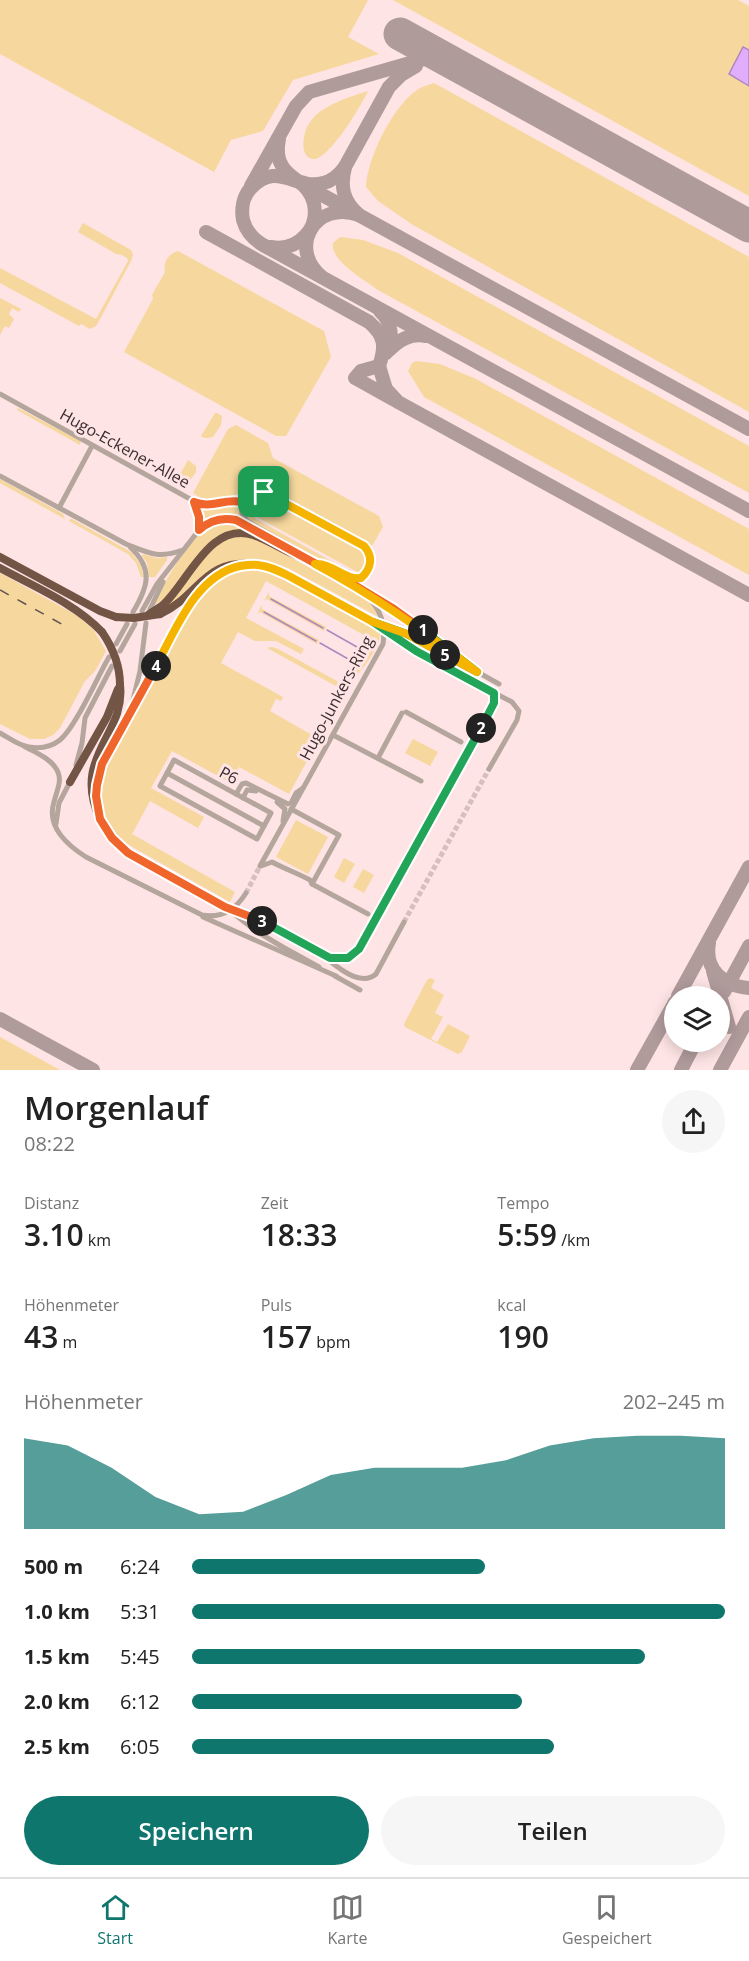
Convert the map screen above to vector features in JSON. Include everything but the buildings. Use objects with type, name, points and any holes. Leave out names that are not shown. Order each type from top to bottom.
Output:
[{"type":"highway","points":[[139,618],[163,605],[206,550],[224,536],[239,533],[255,536],[291,555],[304,558]]},
{"type":"highway","points":[[0,557],[99,611],[116,617],[139,618],[160,614],[176,605],[215,570],[234,563],[256,564]]},
{"type":"highway","points":[[0,568],[90,619],[102,632],[115,655],[119,672],[119,705],[94,765],[92,784],[93,802],[100,819]]},
{"type":"highway","points":[[70,782],[106,717],[120,685]]},
{"type":"street","name":"Hugo-Eckener-Allee","points":[[0,394],[194,502],[207,506],[232,501],[241,502]]},
{"type":"street","points":[[59,508],[93,446]]},
{"type":"street","points":[[0,476],[126,544],[159,556],[184,550]]},
{"type":"street","name":"Hugo-Junkers-Ring","points":[[241,502],[252,492],[260,491],[269,494],[364,546],[369,551],[371,559],[367,572],[357,579],[323,564],[315,564]]},
{"type":"street","points":[[120,651],[158,584],[199,530],[199,517],[194,502]]},
{"type":"street","points":[[241,502],[242,514],[247,521],[294,548],[304,558]]},
{"type":"street","name":"Hugo-Junkers-Ring","points":[[199,530],[216,520],[236,520],[394,609],[477,672]]},
{"type":"street","points":[[125,722],[137,687],[139,618],[146,575],[140,557],[126,544]]},
{"type":"street","points":[[150,609],[178,558]]},
{"type":"street","points":[[360,990],[256,931],[225,907],[128,853],[112,838],[100,819],[96,796],[99,774],[169,642],[202,587],[217,575],[226,570],[256,564],[275,569],[373,622],[416,651],[512,702],[518,708],[517,720],[489,769]]},
{"type":"street","name":"Hugo-Junkers-Ring","points":[[272,862],[260,866],[383,644],[382,618],[371,600],[320,570],[315,564]]},
{"type":"street","points":[[373,622],[407,634],[499,684]]},
{"type":"street","points":[[116,644],[127,624]]},
{"type":"street","points":[[24,746],[48,747],[62,738],[109,657]]},
{"type":"street","points":[[55,826],[58,803],[70,782],[79,757],[85,718],[112,666]]},
{"type":"street","points":[[328,958],[348,958],[359,949],[494,703],[494,693]]},
{"type":"street","points":[[378,758],[404,712],[461,742]]},
{"type":"street","points":[[0,733],[47,759],[57,769],[59,785],[52,818],[68,845],[86,857],[242,936],[336,976]]},
{"type":"street","points":[[333,735],[421,781]]},
{"type":"street","name":"P6","points":[[174,760],[271,813],[264,826],[167,773],[174,760]]},
{"type":"street","points":[[167,773],[160,786],[222,820],[257,839],[264,826]]},
{"type":"street","points":[[236,794],[242,784],[246,783],[288,804],[304,787]]},
{"type":"street","points":[[243,798],[248,790],[253,789],[281,804],[286,811],[282,826]]},
{"type":"street","points":[[291,809],[339,835],[312,884]]},
{"type":"street","points":[[271,846],[272,862],[285,869],[291,869],[310,880],[312,884],[368,914]]},
{"type":"street","points":[[197,914],[210,916],[225,914],[237,905],[246,893]]},
{"type":"street","points":[[225,907],[256,918],[328,958],[360,979],[376,974],[404,922]]},
{"type":"shaded area","points":[[0,0],[368,0],[348,37],[379,54],[293,80],[263,131],[231,140],[214,172],[0,54]]},
{"type":"shaded area","points":[[393,0],[738,0],[749,6],[749,50],[744,48],[729,74],[749,86],[749,196]]},
{"type":"shaded area","points":[[743,47],[749,50],[749,86],[729,74]]},
{"type":"shaded area","points":[[434,83],[749,257],[749,412],[413,225],[378,201],[366,187],[371,161],[384,132],[410,95]]},
{"type":"shaded area","points":[[368,91],[329,149],[315,159],[308,157],[304,151],[304,140],[307,127],[313,119],[329,106]]},
{"type":"shaded area","points":[[83,223],[131,250],[133,255],[99,321],[90,329],[81,324],[79,326],[0,283],[0,268],[96,319],[128,261],[127,258],[78,232]]},
{"type":"shaded area","points":[[340,237],[363,240],[398,253],[749,446],[749,493],[378,290],[350,270],[337,257],[333,243]]},
{"type":"shaded area","points":[[178,251],[324,331],[331,357],[286,436],[276,436],[124,352],[153,299],[152,295],[165,272],[167,259]]},
{"type":"shaded area","points":[[0,298],[21,309],[19,312],[12,308],[9,314],[14,319],[9,328],[5,326],[0,335]]},
{"type":"shaded area","points":[[416,361],[440,364],[476,379],[749,529],[749,575],[424,397],[408,371],[412,363]]},
{"type":"shaded area","points":[[18,408],[79,440],[80,445],[17,410]]},
{"type":"shaded area","points":[[215,413],[222,416],[221,425],[213,437],[202,437],[201,436]]},
{"type":"shaded area","points":[[236,425],[268,443],[273,458],[379,516],[383,527],[372,546],[263,489],[254,489],[245,494],[242,492],[217,499],[204,498],[193,493],[228,429]]},
{"type":"shaded area","points":[[188,460],[196,466],[196,472],[188,483],[178,478]]},
{"type":"shaded area","points":[[0,479],[63,514],[65,519],[0,483]]},
{"type":"shaded area","points":[[260,494],[270,497],[364,549],[368,562],[364,571],[361,574],[255,516],[248,497]]},
{"type":"shaded area","points":[[247,499],[256,519],[358,576],[344,572],[251,521],[244,511]]},
{"type":"shaded area","points":[[231,503],[237,506],[239,518],[222,516],[202,523],[200,508]]},
{"type":"shaded area","points":[[70,519],[131,552],[141,565],[144,577],[141,577],[136,563],[128,554],[69,521]]},
{"type":"shaded area","points":[[226,521],[235,522],[254,532],[220,535],[215,538],[168,595],[153,605],[193,541],[207,527]]},
{"type":"shaded area","points":[[247,536],[263,542],[363,597],[374,607],[379,617],[288,568],[255,560],[213,569],[162,610],[183,587],[207,553],[230,539]]},
{"type":"shaded area","points":[[144,554],[156,558],[167,557],[155,577],[149,577],[147,563],[142,556]]},
{"type":"shaded area","points":[[254,568],[277,574],[381,631],[371,656],[359,673],[353,677],[373,640],[266,581],[246,618],[304,649],[301,654],[276,641],[255,641],[238,632],[221,663],[283,697],[281,701],[276,699],[270,711],[319,739],[289,794],[239,767],[231,783],[172,751],[151,788],[204,817],[198,828],[150,801],[132,834],[235,892],[230,902],[120,840],[103,815],[98,789],[102,769],[204,589],[227,574]]},
{"type":"shaded area","points":[[0,573],[78,616],[93,629],[106,651],[95,671],[85,681],[60,728],[53,735],[44,739],[30,739],[0,724]]},
{"type":"shaded area","points":[[269,592],[269,596],[326,627],[324,631],[267,599],[264,601]]},
{"type":"shaded area","points":[[262,605],[262,609],[319,640],[317,644],[260,612],[257,614]]},
{"type":"shaded area","points":[[272,647],[347,688],[345,691],[267,648]]},
{"type":"shaded area","points":[[413,739],[438,752],[430,766],[405,753]]},
{"type":"shaded area","points":[[296,820],[328,837],[308,874],[276,857]]},
{"type":"shaded area","points":[[344,858],[355,864],[344,883],[334,877]]},
{"type":"shaded area","points":[[363,869],[374,875],[364,893],[353,887]]},
{"type":"shaded area","points":[[430,978],[435,980],[431,988],[444,995],[435,1013],[443,1017],[431,1039],[437,1042],[448,1024],[470,1036],[462,1052],[458,1054],[405,1027],[404,1024]]},
{"type":"shaded area","points":[[0,1037],[60,1070],[0,1070]]},
{"type":"waterway","points":[[271,599],[323,628]]},
{"type":"waterway","points":[[264,612],[316,641]]},
{"type":"waterway","points":[[327,630],[357,647]]},
{"type":"waterway","points":[[320,643],[350,660]]},
{"type":"taxiway","points":[[251,186],[296,106],[309,92],[424,59],[439,59],[457,66]]},
{"type":"taxiway","points":[[341,174],[389,87],[401,75],[416,66]]},
{"type":"taxiway","points":[[271,247],[280,248],[298,242],[310,230],[315,210],[308,191],[286,172],[280,163],[279,139]]},
{"type":"taxiway","points":[[322,277],[312,266],[307,253],[307,241],[311,229],[319,220],[330,214],[343,212],[359,215],[349,204],[344,193],[345,167],[336,177],[323,183],[304,183],[278,176],[260,180],[250,189],[244,199],[242,212],[246,228],[259,243],[749,511]]},
{"type":"taxiway","points":[[304,185],[749,429]]},
{"type":"taxiway","points":[[206,232],[369,322],[383,342],[383,353],[379,366]]},
{"type":"taxiway","points":[[380,311],[387,320],[391,336],[386,353]]},
{"type":"taxiway","points":[[388,351],[405,338],[426,336]]},
{"type":"taxiway","points":[[398,402],[386,389],[379,366],[361,371],[355,378],[389,397],[749,595]]},
{"type":"taxiway","points":[[684,986],[749,867]]},
{"type":"taxiway","points":[[709,943],[710,961],[718,975],[732,984],[749,988]]},
{"type":"taxiway","points":[[727,986],[749,946]]},
{"type":"taxiway","points":[[713,971],[717,986]]},
{"type":"taxiway","points":[[720,1070],[749,1017]]},
{"type":"taxiway","points":[[0,1019],[93,1070]]},
{"type":"taxiway","points":[[637,1070],[664,1022]]},
{"type":"taxiway","points":[[681,1070],[690,1052]]},
{"type":"runway","points":[[400,34],[749,226]]},
{"type":"tunnel","points":[[404,922],[489,769]]},
{"type":"tunnel","points":[[246,893],[260,866]]},
{"type":"railway","points":[[0,590],[67,627]]},
{"type":"route","points":[[264,492],[252,492],[241,502],[232,501],[207,506],[194,502],[199,517],[199,530],[216,520],[236,520],[304,558],[315,564],[351,583],[394,609],[477,672],[407,634],[373,622],[416,651],[494,693],[495,698],[483,724],[359,949],[354,955],[344,959],[330,958],[256,918],[225,907],[140,860],[112,838],[103,825],[98,811],[96,796],[102,764],[195,597],[202,587],[226,570],[256,564],[275,569],[373,622],[407,634],[442,654],[477,672],[447,648],[394,609],[315,564],[323,564],[350,577],[361,578],[369,568],[371,559],[369,551],[364,546],[264,492]]}]
